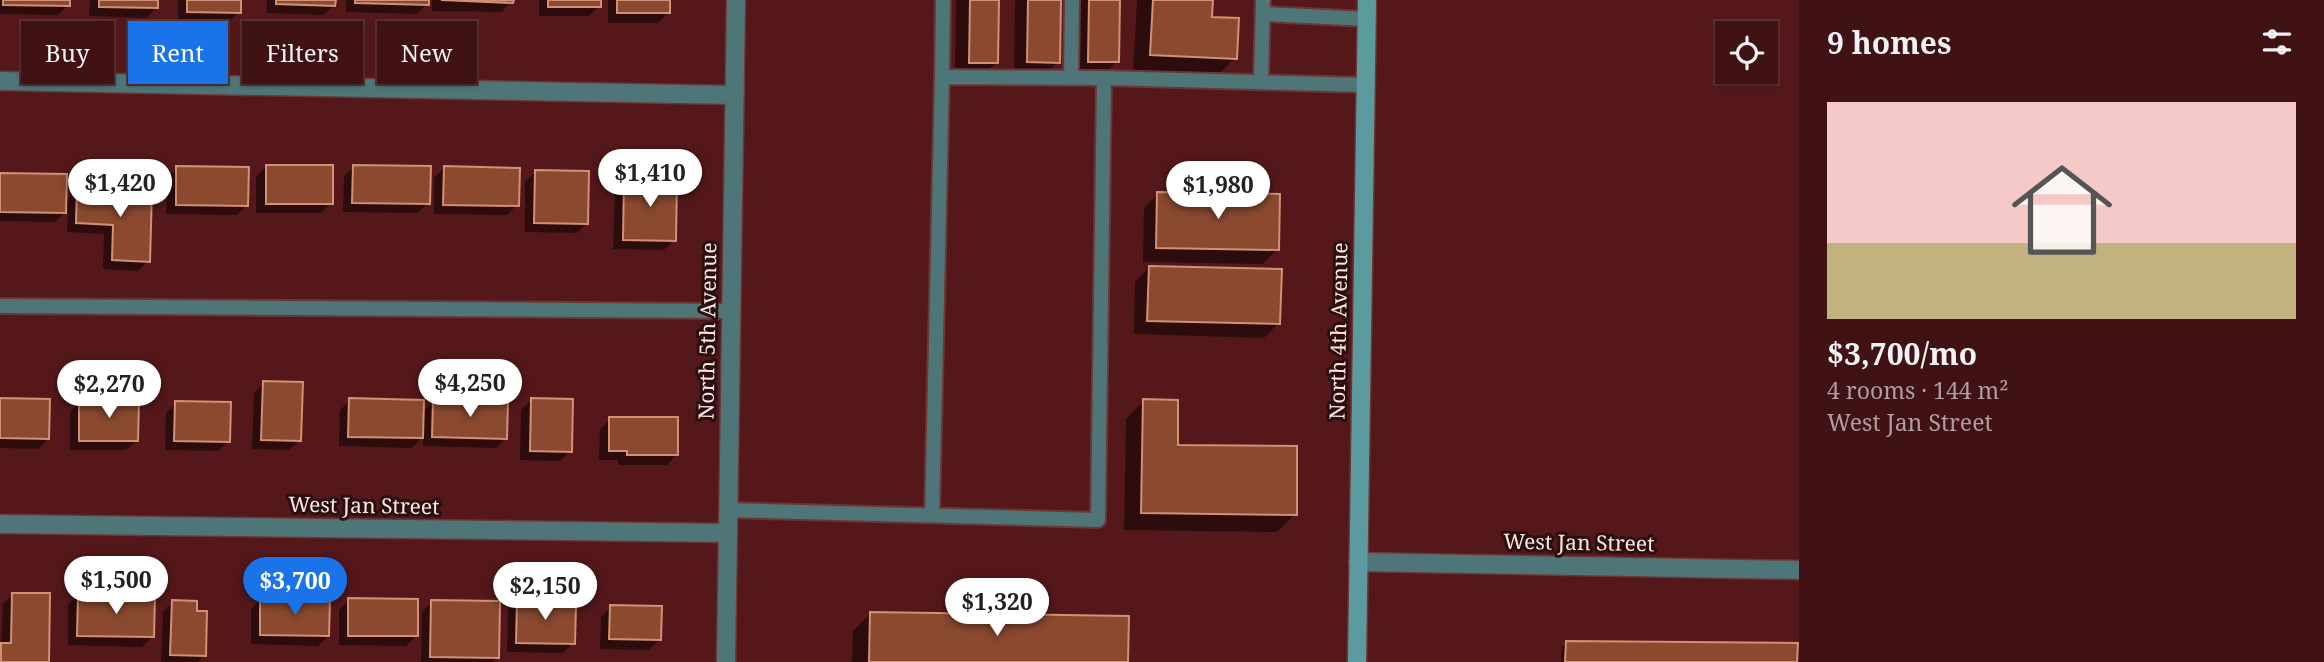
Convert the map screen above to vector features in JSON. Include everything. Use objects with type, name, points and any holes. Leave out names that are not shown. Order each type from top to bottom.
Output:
[{"type":"main road","name":"North 4th Avenue","points":[[1357,662],[1367,0]]},
{"type":"street","name":"North 5th Avenue","points":[[726,662],[736,0]]},
{"type":"street","points":[[0,81],[735,95]]},
{"type":"street","name":"West Jan Street","points":[[0,524],[727,533]]},
{"type":"street","name":"West Jan Street","points":[[1359,562],[1799,570]]},
{"type":"lane","points":[[932,515],[943,0]]},
{"type":"lane","points":[[1071,78],[1072,0]]},
{"type":"lane","points":[[1261,82],[1263,7],[1367,19]]},
{"type":"lane","points":[[942,77],[1366,85]]},
{"type":"lane","points":[[728,510],[1098,520],[1104,78]]},
{"type":"lane","points":[[0,306],[731,311]]},
{"type":"building","points":[[3,0],[70,0],[70,6],[3,5]]},
{"type":"building","points":[[99,0],[158,0],[158,8],[99,7]]},
{"type":"building","points":[[187,0],[241,0],[241,13],[187,12]]},
{"type":"building","points":[[276,0],[336,0],[335,6],[276,4]]},
{"type":"building","points":[[355,0],[429,0],[429,5],[355,3]]},
{"type":"building","points":[[441,0],[514,0],[513,3]]},
{"type":"building","points":[[548,0],[601,0],[601,7],[548,7]]},
{"type":"building","points":[[617,0],[670,0],[670,13],[617,13]]},
{"type":"building","points":[[970,0],[999,0],[998,63],[969,63]]},
{"type":"building","points":[[1028,0],[1061,0],[1060,63],[1027,62]]},
{"type":"building","points":[[1089,0],[1120,0],[1119,62],[1088,62]]},
{"type":"building","points":[[1153,0],[1213,0],[1212,17],[1239,18],[1237,59],[1150,55]]},
{"type":"building","points":[[266,165],[333,165],[333,204],[266,204]]},
{"type":"building","points":[[353,165],[431,166],[430,204],[352,203]]},
{"type":"building","points":[[176,166],[249,167],[248,206],[176,205]]},
{"type":"building","points":[[444,166],[520,168],[519,206],[443,205]]},
{"type":"building","points":[[535,170],[589,171],[588,224],[534,223]]},
{"type":"building","points":[[0,173],[67,174],[66,213],[0,212]]},
{"type":"building","points":[[624,177],[677,178],[676,241],[623,240]]},
{"type":"building","points":[[77,187],[152,189],[150,262],[112,260],[113,225],[76,223]]},
{"type":"building","points":[[1157,192],[1280,194],[1279,250],[1156,248]]},
{"type":"building","points":[[1149,266],[1282,269],[1280,324],[1147,321]]},
{"type":"building","points":[[263,381],[303,382],[301,441],[261,440]]},
{"type":"building","points":[[0,398],[50,399],[49,439],[0,438]]},
{"type":"building","points":[[349,398],[424,400],[423,438],[348,437]]},
{"type":"building","points":[[531,398],[573,399],[572,452],[530,451]]},
{"type":"building","points":[[433,399],[508,401],[507,439],[432,437]]},
{"type":"building","points":[[1143,399],[1178,400],[1178,445],[1297,446],[1297,515],[1141,513]]},
{"type":"building","points":[[79,400],[139,400],[138,441],[79,441]]},
{"type":"building","points":[[175,401],[231,402],[230,442],[174,441]]},
{"type":"building","points":[[609,417],[678,417],[678,455],[627,455],[627,451],[609,451]]},
{"type":"building","points":[[12,593],[50,593],[49,662],[1,662],[1,643],[11,643]]},
{"type":"building","points":[[78,594],[155,595],[154,637],[77,636]]},
{"type":"building","points":[[260,598],[330,599],[329,636],[260,635]]},
{"type":"building","points":[[348,598],[418,599],[418,636],[348,636]]},
{"type":"building","points":[[517,598],[547,599],[546,604],[576,605],[575,644],[516,643]]},
{"type":"building","points":[[172,600],[197,601],[197,611],[207,611],[206,656],[170,655]]},
{"type":"building","points":[[431,600],[500,601],[499,658],[430,657]]},
{"type":"building","points":[[610,605],[662,606],[661,640],[609,639]]},
{"type":"building","points":[[870,612],[1129,616],[1128,662],[869,662]]},
{"type":"building","points":[[1566,641],[1798,643],[1797,662],[1565,662]]}]
